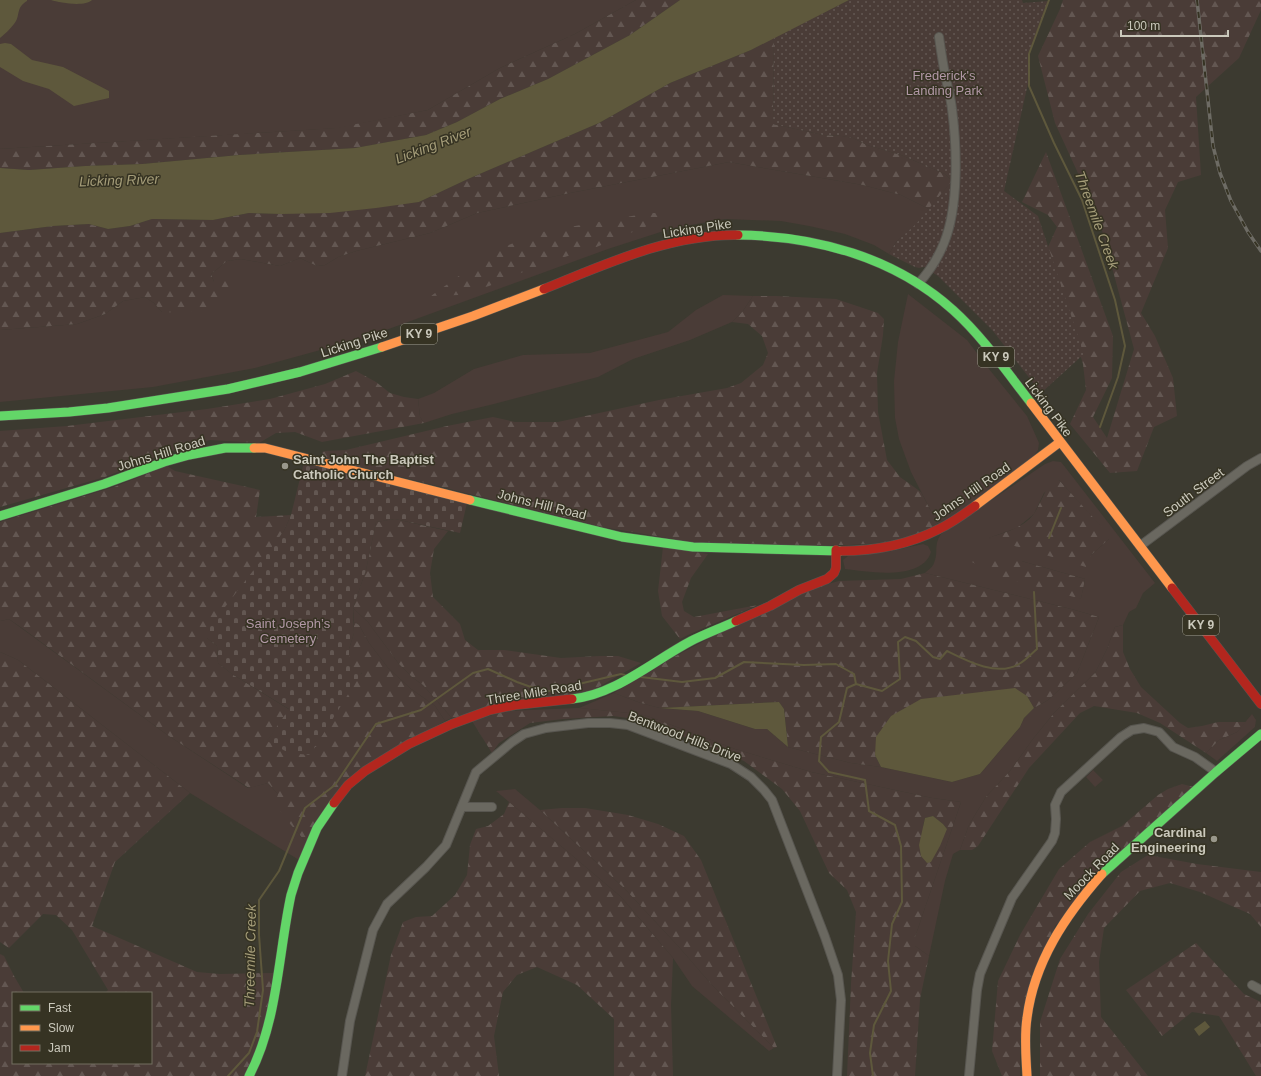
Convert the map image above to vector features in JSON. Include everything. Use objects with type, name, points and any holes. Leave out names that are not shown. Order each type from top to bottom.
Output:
[{"type":"main road","name":"Licking Pike","points":[[0,416],[71,412],[110,407],[244,386],[316,368],[523,297],[583,273],[654,248],[689,240],[716,236],[761,234],[812,241],[854,253],[874,262],[918,284],[948,306],[991,351],[1261,704]]},
{"type":"main road","name":"Johns Hill Road","points":[[0,516],[98,486],[178,458],[225,448],[265,448],[622,537],[693,547],[856,551],[890,547],[919,538],[940,529],[986,499],[1060,442]]},
{"type":"main road","name":"Three Mile Road","points":[[249,1076],[257,1060],[267,1033],[280,962],[286,918],[298,873],[317,828],[348,785],[365,771],[432,732],[490,710],[574,700],[596,694],[625,680],[691,641],[770,606],[799,590],[828,579],[834,573],[836,568],[836,550]]},
{"type":"main road","name":"Moock Road","points":[[1027,1076],[1025,1034],[1030,1002],[1042,962],[1063,921],[1088,889],[1103,873],[1261,734]]},
{"type":"street","points":[[918,284],[932,267],[944,242],[952,210],[954,193],[956,146],[952,109],[939,37]]},
{"type":"street","name":"South Street","points":[[1140,546],[1247,466],[1261,458]]},
{"type":"street","name":"Bentwood Hills Drive","points":[[342,1076],[350,1021],[373,930],[386,904],[446,846],[476,772],[524,734],[546,728],[588,723],[628,725],[731,764],[751,777],[772,800],[825,937],[838,975],[841,1000],[837,1076]]},
{"type":"street","points":[[969,1076],[977,990],[980,974],[1012,898],[1052,841],[1055,833],[1055,805],[1061,792],[1121,737],[1132,730],[1144,728],[1158,732],[1173,746],[1196,757],[1216,772]]},
{"type":"street","points":[[462,808],[492,807]]},
{"type":"street","points":[[1252,985],[1261,990]]},
{"type":"green space","points":[[0,0],[636,0],[575,34],[500,68],[428,110],[339,128],[0,149]]},
{"type":"green space","points":[[636,0],[680,0],[630,35],[548,79],[500,99],[457,122],[426,135],[355,148],[239,155],[142,164],[29,170],[0,168],[0,149],[336,128],[428,110],[500,68],[575,34]]},
{"type":"green space","name":"Frederick's Landing Park","points":[[849,0],[1022,0],[1023,3],[1049,1],[1029,54],[1029,79],[1004,191],[1038,216],[1084,354],[1041,393],[993,331],[938,276],[924,267],[915,267],[889,254],[896,242],[916,224],[952,181],[945,174],[901,155],[867,145],[853,138],[823,135],[773,124],[774,37]]},
{"type":"green space","points":[[1063,0],[1261,0],[1261,10],[1239,58],[1196,97],[1201,175],[1178,182],[1165,210],[1168,248],[1141,313],[1155,336],[1173,378],[1177,416],[1154,427],[1137,471],[1110,473],[1070,424],[1086,390],[1083,364],[1048,247],[1057,227],[1048,215],[1022,202],[1046,152],[1113,336],[1112,378],[1093,417],[1107,438],[1134,349],[1099,219],[1055,123],[1038,56]]},
{"type":"green space","points":[[774,37],[773,124],[823,135],[853,138],[867,145],[901,155],[945,174],[952,181],[929,209],[901,195],[863,185],[729,162],[477,213],[430,233],[356,251],[338,257],[325,265],[317,266],[300,258],[280,266],[241,259],[227,261],[211,274],[214,282],[234,280],[230,291],[224,299],[216,304],[195,311],[162,312],[154,303],[145,297],[123,301],[105,314],[77,324],[0,330],[0,233],[53,226],[89,224],[108,229],[130,226],[152,219],[213,220],[249,213],[281,214],[419,202],[468,179],[599,123],[670,83],[751,50]]},
{"type":"green space","points":[[729,162],[863,185],[901,195],[929,209],[916,225],[896,242],[889,254],[874,245],[845,234],[809,226],[781,221],[725,219],[673,228],[608,249],[364,338],[255,368],[153,387],[0,402],[0,330],[77,324],[105,314],[123,301],[145,297],[154,303],[162,312],[214,282],[211,274],[227,261],[241,259],[280,266],[300,258],[317,266],[325,265],[338,257],[356,251],[430,233],[477,213]]},
{"type":"green space","points":[[649,213],[663,213],[652,224],[594,248],[545,263],[489,286],[458,295],[431,296],[501,248],[541,232]]},
{"type":"green space","points":[[908,294],[967,340],[1027,416],[1039,443],[1038,450],[1033,457],[964,510],[938,525],[911,472],[899,439],[895,418],[894,381],[898,342]]},
{"type":"green space","points":[[723,295],[753,296],[743,311],[732,322],[690,340],[633,359],[598,377],[452,414],[424,423],[420,417],[418,399],[434,393],[474,369],[523,355],[590,353],[668,332],[696,310]]},
{"type":"green space","points":[[753,296],[836,299],[878,313],[884,319],[877,373],[878,412],[887,460],[900,477],[921,492],[938,525],[916,535],[884,543],[803,545],[691,542],[603,527],[325,458],[322,452],[346,450],[447,426],[493,417],[515,422],[558,422],[659,400],[727,388],[741,383],[763,365],[768,353],[762,336],[748,324],[732,322],[743,311]]},
{"type":"green space","points":[[356,371],[376,382],[390,393],[418,399],[420,417],[424,423],[322,442],[295,432],[276,433],[259,443],[210,440],[163,454],[105,477],[0,507],[0,431],[67,426],[207,409],[270,399],[325,384]]},
{"type":"green space","points":[[1053,461],[1061,462],[1155,583],[1143,593],[1136,608],[1129,612],[1123,625],[1115,627],[1107,649],[1095,673],[1055,712],[1010,771],[986,797],[969,825],[960,850],[953,854],[945,881],[929,956],[915,946],[915,937],[961,802],[932,798],[811,772],[735,749],[639,714],[579,708],[614,693],[660,708],[698,711],[755,729],[767,729],[788,747],[851,763],[881,767],[952,782],[980,774],[1020,727],[1024,718],[1034,708],[1048,700],[1077,673],[1099,617],[925,573],[932,567],[936,556],[937,542],[941,534],[1045,464]],"holes":[[[1059,480],[1109,536],[1109,539],[1091,555],[989,538],[1017,528],[1034,514],[1044,493]],[[1021,561],[1085,579],[1081,599]]]},
{"type":"green space","name":"Saint Joseph’s Cemetery","points":[[304,462],[467,503],[460,533],[395,519],[376,522],[366,570],[353,608],[354,633],[349,649],[349,665],[362,672],[310,755],[289,753],[267,741],[289,709],[232,674],[218,663],[217,646],[207,638],[208,629],[284,531],[291,515]]},
{"type":"green space","points":[[167,466],[175,471],[260,490],[256,517],[291,515],[284,531],[207,638],[217,646],[218,663],[232,674],[290,710],[267,741],[362,673],[349,665],[349,649],[354,633],[354,622],[359,625],[369,643],[388,668],[411,689],[435,706],[445,721],[375,759],[306,842],[275,804],[278,794],[268,783],[249,788],[169,736],[9,619],[0,621],[0,522],[114,487]]},
{"type":"green space","points":[[1059,480],[1109,535],[1109,539],[1091,555],[1086,567],[988,538],[1007,532],[1021,526],[1026,522],[1035,512],[1051,481]]},
{"type":"green space","points":[[395,519],[448,531],[434,549],[430,573],[433,597],[460,624],[465,640],[478,650],[504,650],[561,658],[618,656],[641,663],[593,690],[452,718],[423,685],[412,677],[399,664],[368,622],[353,608],[366,570],[376,522]]},
{"type":"green space","points":[[923,544],[928,546],[931,552],[926,561],[917,567],[906,571],[880,573],[845,569],[843,560],[848,556],[891,551]]},
{"type":"green space","points":[[663,547],[708,554],[691,578],[682,602],[684,611],[694,617],[758,605],[680,639],[662,616],[658,591]]},
{"type":"green space","points":[[977,557],[1021,561],[1085,579],[1081,599],[998,576],[970,561]]},
{"type":"green space","points":[[925,573],[1099,617],[1077,673],[1048,700],[1034,708],[1027,696],[875,755],[881,767],[851,763],[788,747],[784,709],[779,702],[660,708],[614,693],[674,657],[723,631],[817,587],[839,581],[901,579]]},
{"type":"green space","points":[[353,608],[368,622],[399,664],[412,677],[423,685],[452,718],[445,721],[435,706],[411,689],[388,668],[369,643],[359,625],[354,622]]},
{"type":"green space","points":[[9,619],[169,736],[248,788],[268,783],[278,794],[291,825],[306,842],[299,860],[190,793],[18,660],[0,652],[0,621]]},
{"type":"green space","points":[[1123,625],[1123,652],[1130,669],[1141,687],[1180,723],[1188,728],[1218,722],[1246,722],[1237,732],[1219,740],[1206,753],[1160,723],[1137,713],[1094,706],[1080,713],[1029,768],[978,846],[972,850],[960,850],[969,825],[986,797],[1010,771],[1055,712],[1095,673],[1107,649],[1115,627]]},
{"type":"green space","points":[[0,652],[18,660],[190,793],[115,862],[92,926],[197,972],[220,974],[274,973],[263,1034],[244,1076],[0,1076],[0,954],[4,956],[23,992],[12,992],[12,1064],[152,1064],[152,992],[106,992],[108,990],[72,930],[56,915],[43,914],[9,948],[0,942]]},
{"type":"green space","points":[[579,708],[639,714],[735,749],[811,772],[932,798],[961,802],[915,937],[915,946],[929,956],[920,999],[915,1076],[847,1076],[856,912],[847,890],[829,873],[800,811],[782,789],[744,761],[642,720],[613,716],[563,719],[530,723],[499,743],[492,753],[472,721],[506,711]],"holes":[[[933,816],[947,829],[923,826],[925,818]]]},
{"type":"green space","points":[[1252,714],[1256,720],[1255,727],[1217,761],[1206,753],[1219,740],[1237,732]]},
{"type":"green space","points":[[1093,770],[1103,780],[1095,787],[1086,777]]},
{"type":"green space","points":[[1182,784],[1194,787],[1055,926],[1020,1040],[1020,1076],[1002,1076],[992,1051],[998,981],[1020,935],[1059,869],[1090,842],[1122,826],[1158,795],[1168,789]]},
{"type":"green space","points":[[515,789],[540,810],[624,888],[712,985],[774,1048],[769,1051],[692,986],[673,958],[621,897],[496,791]]},
{"type":"green space","points":[[509,802],[621,897],[673,958],[671,1005],[673,1076],[614,1076],[614,1019],[577,985],[537,967],[517,975],[503,992],[494,1036],[499,1076],[365,1076],[391,955],[403,922],[416,917],[432,916],[455,895],[467,875],[470,845],[476,829],[488,826],[504,814]]},
{"type":"green space","points":[[585,808],[628,815],[658,824],[684,836],[701,860],[777,1047],[774,1048],[712,985],[624,888],[540,810]]},
{"type":"green space","points":[[1148,855],[1197,864],[1261,872],[1261,927],[1250,914],[1200,892],[1170,883],[1140,891],[1104,928],[1099,962],[1101,1017],[1148,1076],[1040,1076],[1040,1022],[1060,959],[1088,914],[1121,872]]},
{"type":"green space","points":[[1196,943],[1244,994],[1261,1002],[1261,1076],[1256,1076],[1219,1016],[1192,1012],[1162,1036],[1126,990]]},
{"type":"water","points":[[0,0],[27,1],[19,9],[14,24],[0,38]]},
{"type":"water","points":[[51,0],[92,0],[78,4]]},
{"type":"water","name":"Licking River","points":[[680,0],[849,0],[751,50],[670,83],[599,123],[468,179],[419,202],[330,213],[249,213],[213,220],[152,219],[130,226],[108,229],[89,224],[53,226],[0,233],[0,168],[29,170],[142,164],[239,155],[355,148],[426,135],[457,122],[500,99],[548,79],[630,35]]},
{"type":"water","points":[[0,44],[11,44],[32,60],[63,67],[109,91],[109,98],[74,106],[49,89],[23,81],[0,67]]},
{"type":"water","points":[[1015,688],[1027,696],[1034,708],[1024,718],[1020,727],[980,774],[952,782],[881,767],[875,755],[876,737],[891,716],[921,699]]},
{"type":"water","points":[[779,702],[784,709],[788,747],[767,729],[755,729],[698,711],[660,708]]},
{"type":"water","points":[[933,816],[947,829],[931,862],[927,863],[921,856],[919,845],[925,818]]},
{"type":"water","points":[[1205,1021],[1210,1027],[1199,1036],[1194,1029]]},
{"type":"waterway","name":"Threemile Creek","points":[[1049,0],[1029,54],[1029,86],[1054,143],[1082,200],[1115,300],[1125,346],[1118,377],[1100,427]]},
{"type":"waterway","name":"Threemile Creek","points":[[1049,538],[1061,508]]},
{"type":"waterway","name":"Threemile Creek","points":[[641,677],[682,682],[715,678],[744,662],[804,665],[836,664],[854,674],[856,684],[882,691],[900,679],[898,642],[905,637],[916,641],[933,657],[940,659],[947,651],[982,666],[1001,669],[1010,668],[1022,662],[1037,649],[1034,592]]},
{"type":"waterway","name":"Threemile Creek","points":[[228,1076],[249,1053],[257,1032],[263,990],[259,935],[259,900],[279,871],[305,808],[335,785],[376,724],[421,710],[473,673],[488,669],[517,682],[545,692],[621,674],[625,675]]},
{"type":"waterway","points":[[856,684],[847,688],[839,722],[821,737],[819,761],[829,772],[865,780],[869,811],[895,825],[901,846],[902,902],[892,924],[888,961],[891,991],[874,1025],[870,1053],[873,1076]]},
{"type":"railway","points":[[1197,0],[1213,146],[1220,173],[1231,201],[1248,232],[1261,251]]},
{"type":"traffic: fast","points":[[738,235],[767,236],[825,245],[880,263],[905,276],[930,292],[964,320],[994,355],[1031,403]]},
{"type":"traffic: fast","points":[[0,416],[108,408],[228,389],[300,372],[382,347]]},
{"type":"traffic: fast","points":[[0,516],[104,484],[164,462],[189,455],[225,448],[254,448]]},
{"type":"traffic: fast","points":[[470,500],[622,537],[693,547],[840,551]]},
{"type":"traffic: fast","points":[[572,699],[588,696],[619,684],[691,641],[736,621]]},
{"type":"traffic: fast","points":[[1102,874],[1216,772],[1261,734]]},
{"type":"traffic: fast","points":[[249,1076],[259,1055],[272,1010],[291,895],[298,873],[317,828],[334,803]]},
{"type":"traffic: slow","points":[[382,347],[473,316],[544,289]]},
{"type":"traffic: slow","points":[[1031,403],[1172,588]]},
{"type":"traffic: slow","points":[[975,506],[1060,442]]},
{"type":"traffic: slow","points":[[254,448],[265,448],[470,500]]},
{"type":"traffic: slow","points":[[1027,1076],[1026,1025],[1036,978],[1053,941],[1064,923],[1088,890],[1102,874]]},
{"type":"traffic: jam","points":[[544,289],[639,252],[663,245],[713,236],[738,235]]},
{"type":"traffic: jam","points":[[840,551],[866,550],[903,543],[927,535],[949,524],[975,506]]},
{"type":"traffic: jam","points":[[736,621],[770,606],[799,590],[827,579],[834,573],[836,568],[836,550]]},
{"type":"traffic: jam","points":[[1172,588],[1261,704]]},
{"type":"traffic: jam","points":[[334,803],[348,785],[365,771],[409,744],[452,724],[490,710],[515,705],[572,699]]},
{"type":"place","name":"Saint John The Baptist Catholic Church","points":[[285,466]]},
{"type":"place","name":"Cardinal Engineering","points":[[1214,839]]}]
